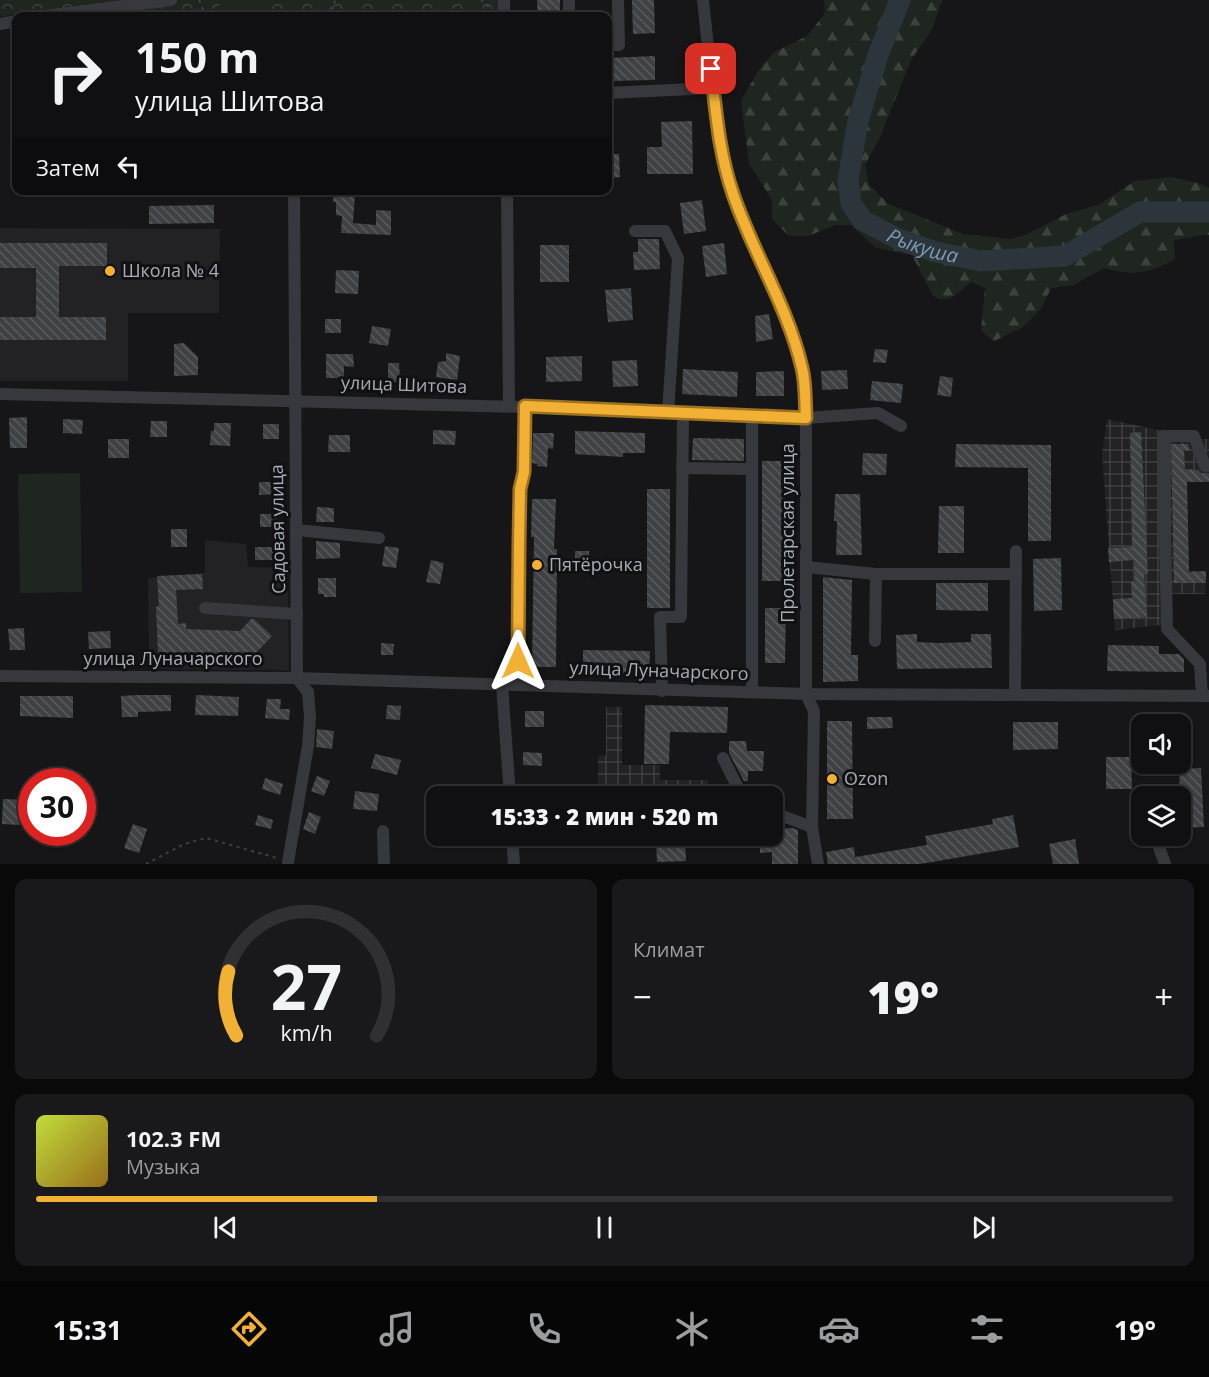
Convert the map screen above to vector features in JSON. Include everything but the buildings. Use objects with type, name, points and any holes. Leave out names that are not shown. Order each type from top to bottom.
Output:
[{"type":"street","points":[[76,12],[171,0]]},
{"type":"street","points":[[612,45],[619,45],[618,0]]},
{"type":"street","name":"Пролетарская улица","points":[[703,0],[718,140],[733,194],[787,320],[802,369],[806,418],[806,694],[814,711],[812,826],[818,864]]},
{"type":"street","points":[[612,93],[714,88]]},
{"type":"street","name":"Садовая улица","points":[[288,862],[307,755],[310,717],[308,692],[297,678],[294,195]]},
{"type":"street","points":[[507,195],[509,406]]},
{"type":"street","points":[[635,231],[665,231],[678,258],[668,413]]},
{"type":"street","name":"улица Шитова","points":[[0,394],[525,406],[806,418],[879,413],[901,426]]},
{"type":"street","points":[[518,685],[520,489],[524,472],[525,406]]},
{"type":"street","points":[[662,691],[660,617],[681,616],[683,414]]},
{"type":"street","points":[[752,416],[752,692]]},
{"type":"street","points":[[1206,696],[1200,664],[1167,629],[1163,435],[1194,436],[1205,466],[1209,466]]},
{"type":"street","points":[[682,468],[752,469]]},
{"type":"street","points":[[296,530],[379,538]]},
{"type":"street","points":[[1015,695],[1016,551]]},
{"type":"street","points":[[806,567],[876,574],[1016,573]]},
{"type":"street","points":[[875,641],[876,574]]},
{"type":"street","points":[[205,608],[297,614]]},
{"type":"street","name":"улица Луначарского","points":[[0,676],[297,678],[806,694],[1206,696]]},
{"type":"street","points":[[502,684],[509,786]]},
{"type":"street","points":[[723,758],[737,786]]},
{"type":"street","points":[[783,816],[812,826]]},
{"type":"street","points":[[383,831],[384,864]]},
{"type":"street","points":[[513,846],[514,864]]},
{"type":"street","points":[[1159,846],[1165,864]]},
{"type":"path","points":[[146,864],[184,844],[206,838],[288,862]]},
{"type":"shaded area","name":"Школа № 4","points":[[0,228],[220,229],[219,313],[128,313],[128,381],[0,381]]},
{"type":"shaded area","points":[[1107,419],[1209,439],[1209,482],[1187,482],[1189,571],[1206,571],[1205,594],[1160,594],[1161,625],[1115,630],[1102,454]]},
{"type":"shaded area","points":[[205,540],[246,544],[248,567],[288,568],[289,670],[149,669],[148,578],[205,573]]},
{"type":"shaded area","points":[[606,707],[622,707],[622,765],[660,765],[660,780],[708,780],[708,786],[598,785],[598,756],[606,755]]},
{"type":"green space","points":[[0,0],[498,0],[498,12],[37,12],[37,10],[12,12],[12,15],[0,17]]},
{"type":"green space","points":[[220,0],[269,0],[268,12],[219,12]]},
{"type":"green space","points":[[824,0],[943,0],[933,28],[911,60],[880,137],[865,165],[869,184],[887,203],[963,234],[1010,239],[1025,235],[1066,214],[1098,205],[1135,181],[1170,177],[1198,183],[1209,188],[1209,235],[1174,240],[1175,259],[1149,271],[1133,273],[1104,268],[1073,285],[1051,288],[1041,309],[1023,327],[994,341],[981,331],[985,288],[971,282],[953,297],[941,300],[933,296],[912,255],[876,248],[851,225],[836,225],[808,236],[789,236],[772,219],[772,200],[749,163],[741,101],[758,71],[774,52],[807,36],[825,13]]},
{"type":"green space","points":[[80,473],[82,592],[20,593],[18,474]]},
{"type":"waterway","name":"Рыкуша","points":[[900,0],[878,55],[858,121],[848,180],[851,203],[862,220],[898,239],[936,252],[981,261],[1065,256],[1140,212],[1209,212]]},
{"type":"place","name":"Школа № 4","points":[[110,271]]},
{"type":"place","name":"Пятёрочка","points":[[537,565]]},
{"type":"place","name":"Ozon","points":[[832,779]]},
{"type":"route","points":[[518,661],[520,489],[524,472],[525,406],[806,418],[802,369],[787,320],[733,194],[725,166],[718,140],[711,69]]}]
